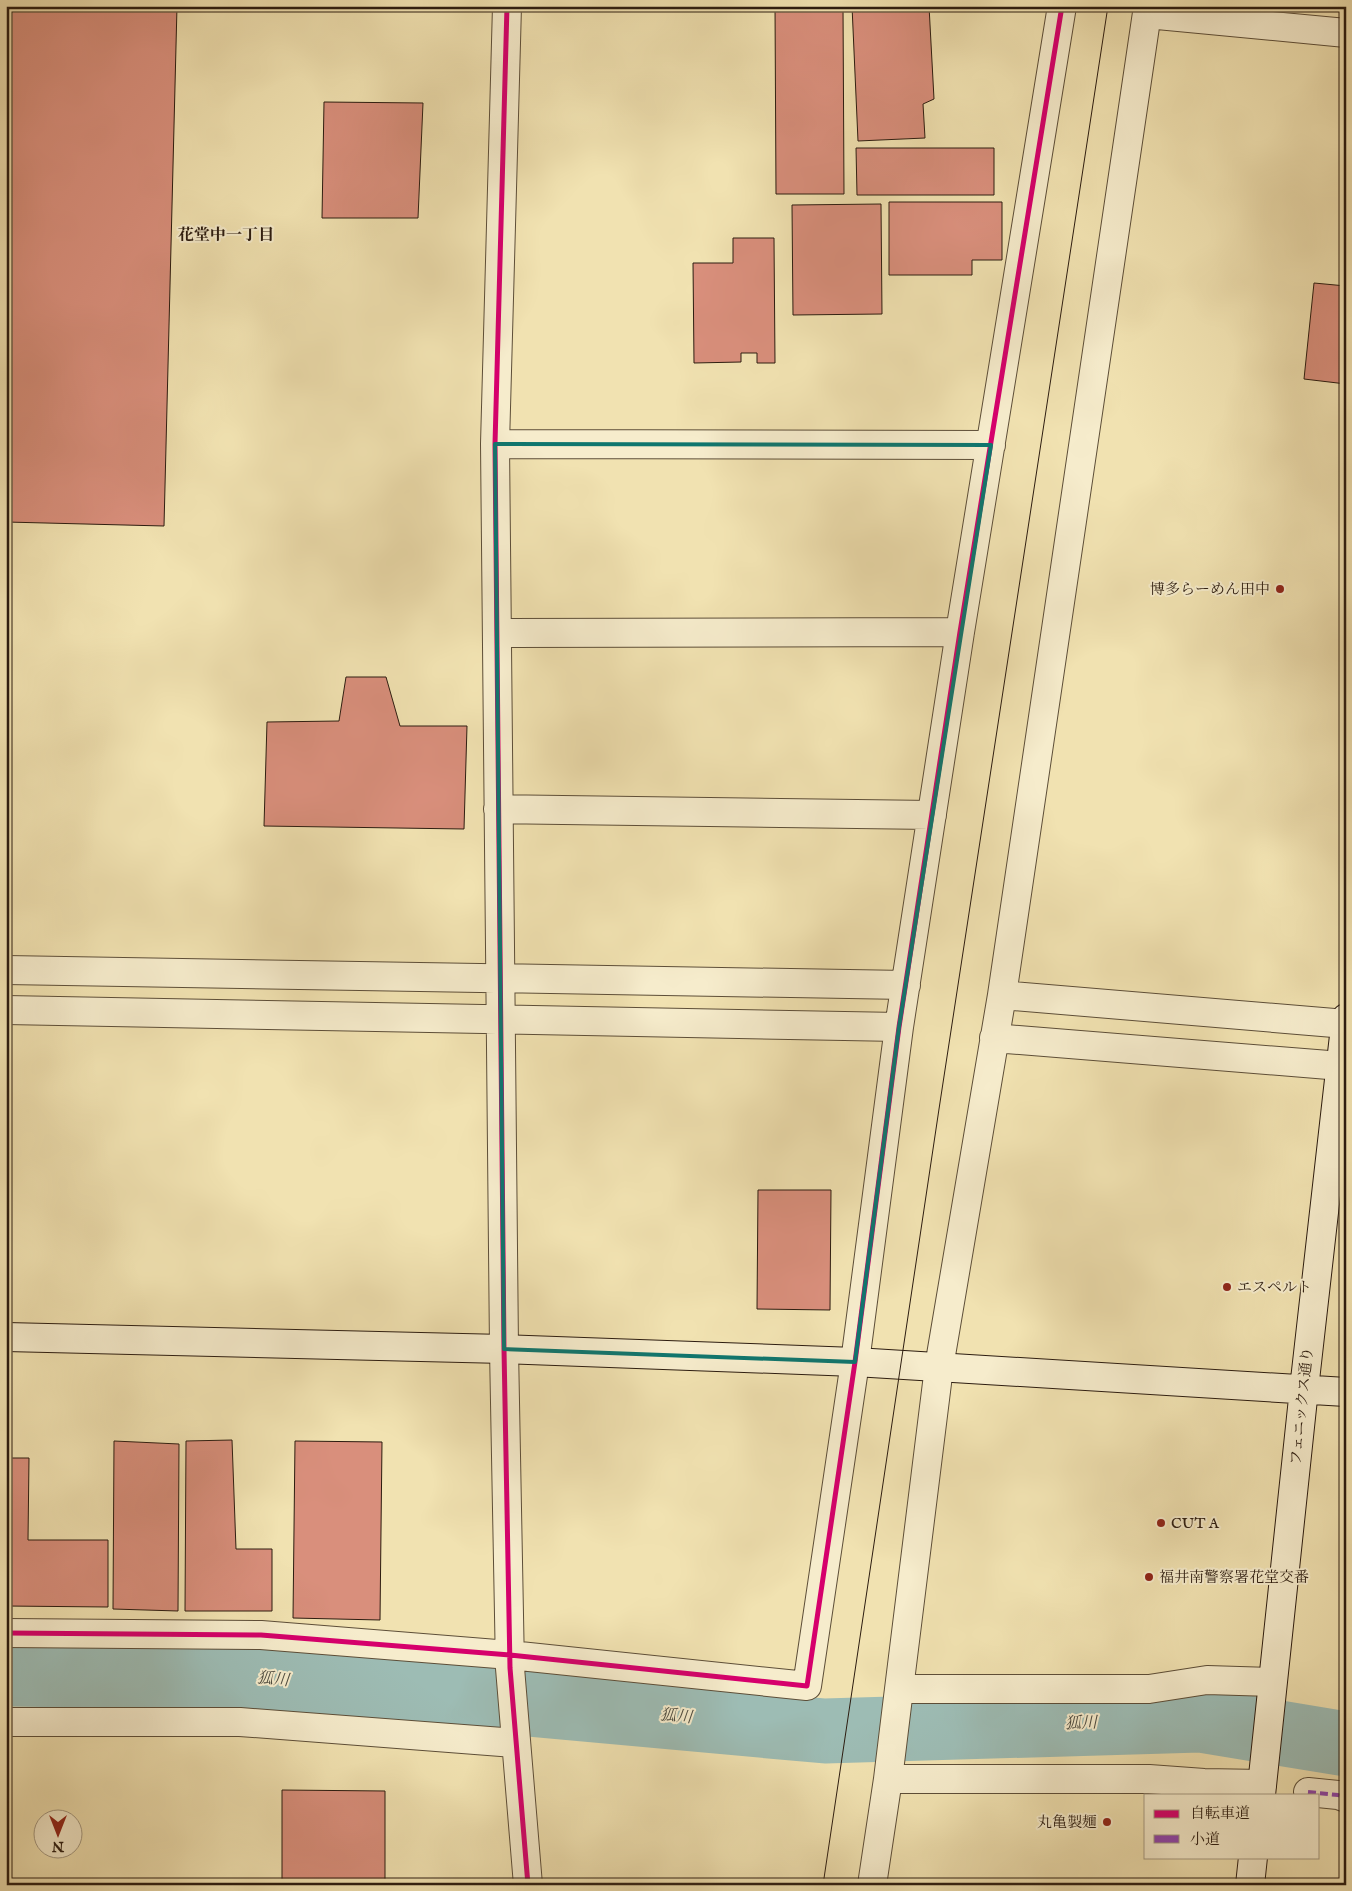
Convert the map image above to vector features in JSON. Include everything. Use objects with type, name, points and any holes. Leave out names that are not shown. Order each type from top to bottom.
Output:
[{"type":"street","points":[[507,6],[495,444],[504,1349],[510,1662],[515,1743],[528,1885]]},
{"type":"street","points":[[6,1633],[261,1635],[510,1662],[806,1686],[855,1362],[899,1027],[960,632],[1062,6]]},
{"type":"street","points":[[872,1885],[889,1772],[939,1367],[1002,995],[1148,10],[1346,33]]},
{"type":"street","points":[[495,444],[991,445]]},
{"type":"street","points":[[497,633],[960,632]]},
{"type":"street","points":[[498,809],[932,815]]},
{"type":"street","points":[[6,970],[906,985]]},
{"type":"street","points":[[1002,995],[1345,1022]]},
{"type":"street","points":[[6,1010],[899,1027]]},
{"type":"street","name":"フェニックス通り","points":[[1262,1785],[1345,1022]]},
{"type":"street","points":[[994,1038],[1341,1066]]},
{"type":"street","points":[[6,1337],[504,1349],[855,1362],[1346,1392]]},
{"type":"street","points":[[898,1696],[1150,1689],[1207,1680],[1271,1691]]},
{"type":"street","points":[[6,1722],[240,1722],[515,1743]]},
{"type":"street","points":[[889,1772],[1150,1778],[1204,1783],[1262,1785]]},
{"type":"street","points":[[1308,1792],[1346,1798]]},
{"type":"street","points":[[1250,1885],[1253,1858]]},
{"type":"highlighted area","points":[[495,444],[991,445],[899,1027],[855,1362],[504,1349]]},
{"type":"building","points":[[6,6],[177,6],[164,526],[6,522]]},
{"type":"building","points":[[775,6],[843,6],[844,194],[776,194]]},
{"type":"building","points":[[852,6],[929,6],[934,99],[923,104],[925,138],[858,141]]},
{"type":"building","points":[[324,102],[423,103],[418,218],[322,218]]},
{"type":"building","points":[[856,148],[994,148],[994,195],[857,195]]},
{"type":"building","points":[[889,202],[1002,202],[1002,260],[972,260],[972,275],[889,275]]},
{"type":"building","points":[[881,204],[882,314],[793,315],[792,205]]},
{"type":"building","points":[[733,238],[774,238],[775,363],[757,363],[757,353],[741,353],[741,362],[694,363],[693,263],[733,263]]},
{"type":"building","points":[[1314,283],[1346,286],[1346,384],[1304,379]]},
{"type":"building","points":[[346,677],[386,677],[400,726],[467,726],[464,829],[264,826],[267,722],[339,721]]},
{"type":"building","points":[[758,1190],[831,1190],[830,1310],[757,1309]]},
{"type":"building","points":[[232,1440],[236,1549],[272,1549],[272,1611],[185,1611],[186,1441]]},
{"type":"building","points":[[114,1441],[179,1444],[178,1611],[113,1609]]},
{"type":"building","points":[[295,1441],[382,1442],[380,1620],[293,1618]]},
{"type":"building","points":[[6,1458],[29,1458],[28,1540],[108,1540],[108,1607],[6,1606]]},
{"type":"building","points":[[282,1790],[385,1791],[385,1882],[282,1882]]},
{"type":"waterway","name":"狐川","points":[[6,1674],[230,1677],[825,1731],[1200,1720],[1346,1744]]},
{"type":"tram line","points":[[823,1885],[939,1109],[1108,6]]},
{"type":"marked path","points":[[1308,1792],[1338,1795],[1346,1798]]},
{"type":"cycle path","points":[[507,6],[495,444],[504,1349],[510,1668],[528,1885]]},
{"type":"cycle path","points":[[6,1633],[261,1635],[510,1655],[807,1686],[855,1362],[899,1027],[960,632],[1062,6]]},
{"type":"place","name":"博多らーめん田中","points":[[1280,589]]},
{"type":"place","name":"エスペルト","points":[[1227,1287]]},
{"type":"place","name":"CUT A","points":[[1161,1523]]},
{"type":"place","name":"福井南警察署花堂交番","points":[[1149,1577]]},
{"type":"place","name":"丸亀製麺","points":[[1107,1822]]},
{"type":"district","name":"花堂中一丁目","points":[[226,236]]}]
